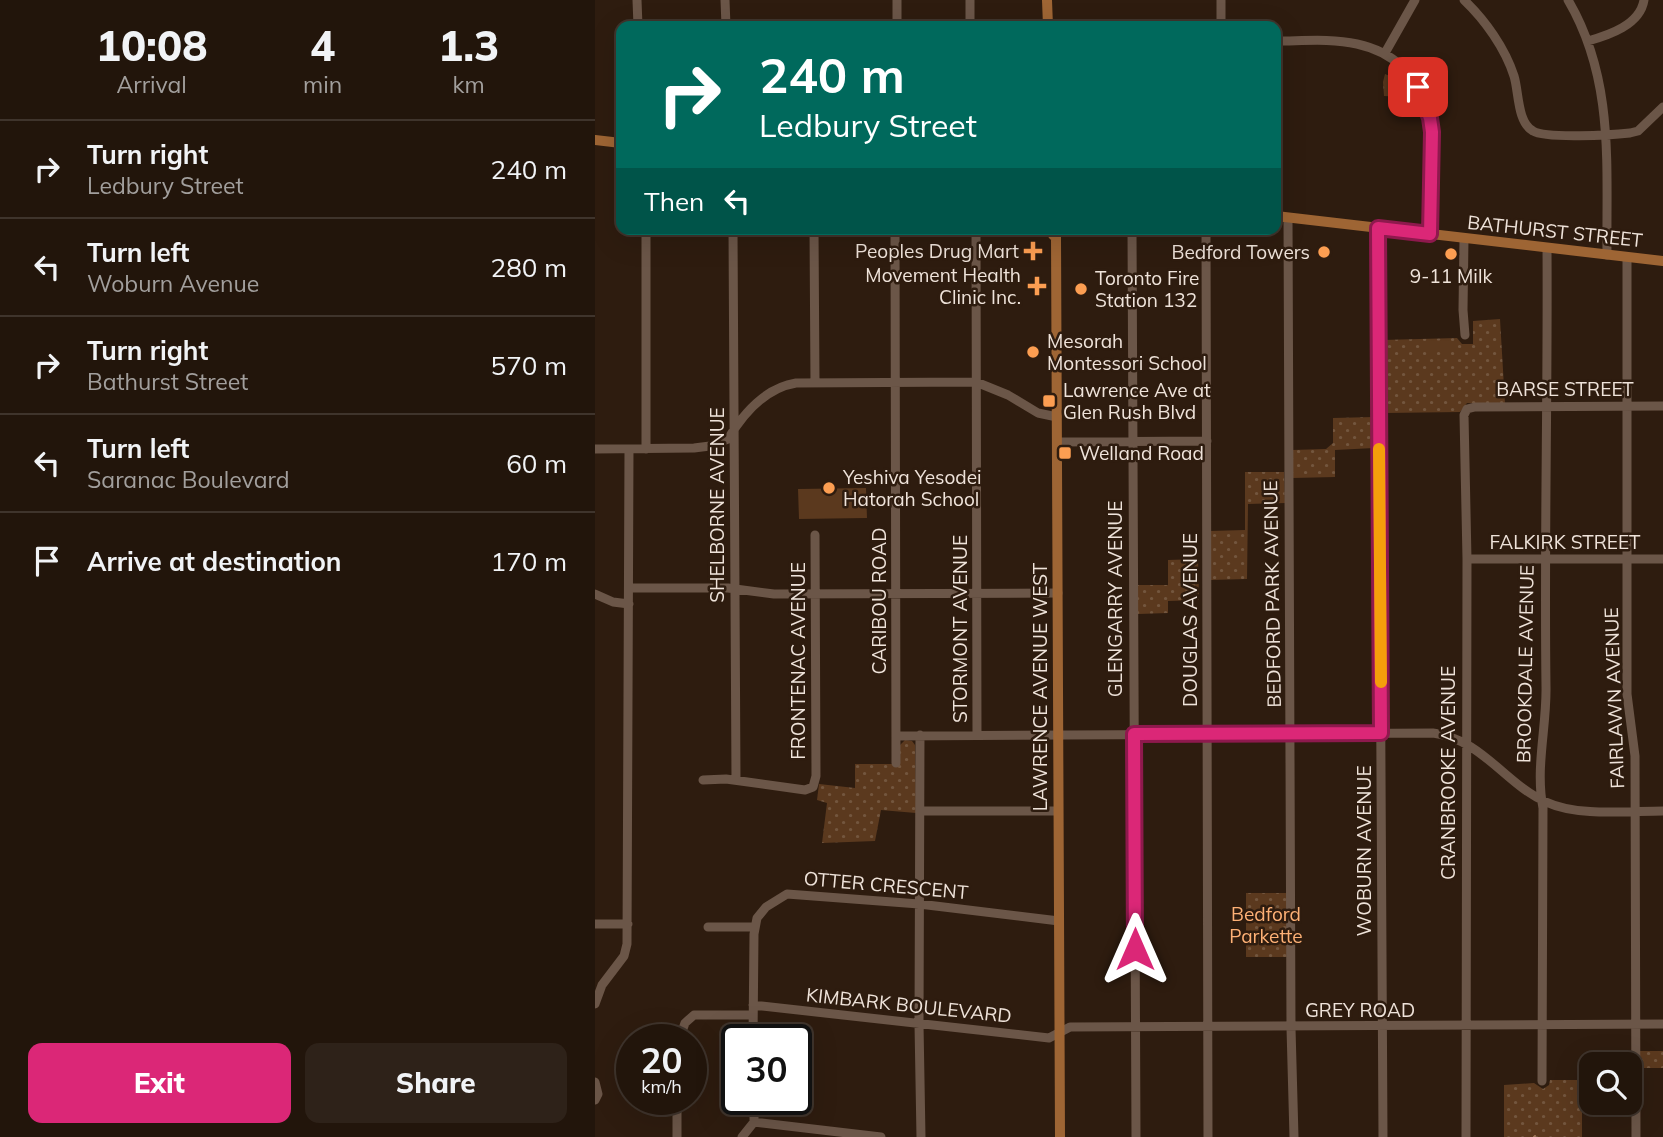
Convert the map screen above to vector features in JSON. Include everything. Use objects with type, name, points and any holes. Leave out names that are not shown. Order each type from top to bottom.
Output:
[{"type":"main road","points":[[1047,0],[1048,21]]},
{"type":"main road","points":[[595,140],[616,142]]},
{"type":"main road","name":"BATHURST STREET","points":[[1281,217],[1663,261]]},
{"type":"main road","name":"LAWRENCE AVENUE WEST","points":[[1056,235],[1060,1137]]},
{"type":"street","points":[[638,0],[638,21]]},
{"type":"street","points":[[725,0],[726,21]]},
{"type":"street","points":[[897,0],[897,21]]},
{"type":"street","points":[[970,0],[970,21]]},
{"type":"street","points":[[1221,0],[1221,21]]},
{"type":"street","points":[[1385,53],[1415,0]]},
{"type":"street","points":[[1464,0],[1479,16],[1506,58],[1514,76],[1523,119],[1528,128],[1544,135],[1607,135],[1638,131],[1663,107]]},
{"type":"street","points":[[1568,0],[1588,41],[1601,83],[1607,135],[1607,255]]},
{"type":"street","points":[[1588,41],[1623,27],[1636,18],[1644,0]]},
{"type":"street","points":[[1281,41],[1343,41],[1385,53],[1395,60],[1418,87],[1430,118],[1430,234]]},
{"type":"street","name":"BEDFORD PARK AVENUE","points":[[1288,218],[1291,1028],[1294,1137]]},
{"type":"street","name":"WOBURN AVENUE","points":[[1378,228],[1383,1137]]},
{"type":"street","points":[[646,235],[646,449]]},
{"type":"street","name":"SHELBORNE AVENUE","points":[[733,235],[736,780]]},
{"type":"street","points":[[814,235],[814,382]]},
{"type":"street","name":"CARIBOU ROAD","points":[[895,235],[896,763]]},
{"type":"street","name":"STORMONT AVENUE","points":[[976,235],[977,734]]},
{"type":"street","name":"GLENGARRY AVENUE","points":[[1132,235],[1136,1137]]},
{"type":"street","name":"DOUGLAS AVENUE","points":[[1206,235],[1208,1137]]},
{"type":"street","points":[[1464,239],[1465,335]]},
{"type":"street","name":"BROOKDALE AVENUE","points":[[1542,1080],[1547,248]]},
{"type":"street","name":"FAIRLAWN AVENUE","points":[[1627,257],[1627,694],[1636,756],[1636,1137]]},
{"type":"street","points":[[595,449],[710,446],[728,439],[739,420],[774,389],[790,384],[814,382],[976,382],[1008,395],[1038,413],[1057,417]]},
{"type":"street","name":"BARSE STREET","points":[[1467,409],[1663,406]]},
{"type":"street","name":"CRANBROOKE AVENUE","points":[[1466,1137],[1467,559],[1464,418],[1467,409]]},
{"type":"street","points":[[1057,442],[1207,441]]},
{"type":"street","points":[[595,1004],[608,975],[625,954],[628,925],[629,449]]},
{"type":"street","name":"FRONTENAC AVENUE","points":[[736,780],[805,790],[813,787],[816,776],[815,535]]},
{"type":"street","name":"FALKIRK STREET","points":[[1467,559],[1663,559]]},
{"type":"street","points":[[630,588],[735,589],[764,593],[1058,593]]},
{"type":"street","points":[[595,594],[619,604],[629,604]]},
{"type":"street","points":[[897,736],[1445,734],[1466,744],[1542,800],[1567,809],[1663,811]]},
{"type":"street","points":[[920,735],[921,1137]]},
{"type":"street","points":[[703,780],[736,780]]},
{"type":"street","points":[[920,811],[1058,811]]},
{"type":"street","name":"OTTER CRESCENT","points":[[755,927],[757,918],[766,906],[787,894],[919,904],[1059,921]]},
{"type":"street","points":[[595,924],[628,925]]},
{"type":"street","points":[[708,927],[755,927],[753,1024]]},
{"type":"street","name":"KIMBARK BOULEVARD","points":[[753,1005],[1049,1038],[1060,1033]]},
{"type":"street","points":[[685,1024],[694,1015],[753,1015]]},
{"type":"street","name":"GREY ROAD","points":[[1060,1033],[1070,1027],[1291,1028],[1663,1024]]},
{"type":"street","points":[[595,1082],[599,1094],[595,1100]]},
{"type":"street","points":[[677,1115],[677,1137]]},
{"type":"street","points":[[742,1137],[754,1122],[754,1115]]},
{"type":"street","points":[[754,1122],[881,1137]]},
{"type":"green space","points":[[1385,74],[1399,80],[1403,97],[1384,96]]},
{"type":"green space","points":[[1500,319],[1505,404],[1467,403],[1460,412],[1384,413],[1383,340],[1457,338],[1462,344],[1473,344],[1473,321]]},
{"type":"green space","points":[[1451,340],[1451,352],[1429,352],[1429,341]]},
{"type":"green space","points":[[1374,417],[1374,448],[1335,450],[1335,477],[1292,478],[1292,450],[1326,449],[1333,443],[1333,418]]},
{"type":"green space","points":[[1245,472],[1284,472],[1285,503],[1248,504],[1247,579],[1211,580],[1210,531],[1245,530]]},
{"type":"green space","points":[[866,488],[867,518],[799,519],[798,489]]},
{"type":"green space","points":[[1198,559],[1199,600],[1168,601],[1168,613],[1138,614],[1138,585],[1168,585],[1168,560]]},
{"type":"green space","points":[[905,740],[912,741],[915,745],[916,813],[881,810],[875,841],[822,843],[827,803],[817,800],[819,784],[855,788],[855,764],[899,764],[899,746]]},
{"type":"green space","name":"Bedford Parkette","points":[[1246,893],[1287,893],[1287,957],[1246,957]]},
{"type":"green space","points":[[1663,1051],[1663,1068],[1642,1068],[1642,1052],[1639,1052]]},
{"type":"green space","points":[[1550,1080],[1579,1080],[1582,1137],[1504,1137],[1504,1085],[1534,1083],[1543,1089],[1549,1085]]},
{"type":"slow traffic","points":[[1379,449],[1381,682]]},
{"type":"place","name":"Peoples Drug Mart","points":[[1033,251]]},
{"type":"place","name":"Bedford Towers","points":[[1324,252]]},
{"type":"place","name":"9-11 Milk","points":[[1451,254]]},
{"type":"place","name":"Movement Health Clinic Inc.","points":[[1037,286]]},
{"type":"place","name":"Toronto Fire Station 132","points":[[1081,289]]},
{"type":"place","name":"Mesorah Montessori School","points":[[1033,352]]},
{"type":"place","name":"Lawrence Ave at Glen Rush Blvd","points":[[1049,401]]},
{"type":"place","name":"Welland Road","points":[[1065,453]]},
{"type":"place","name":"Yeshiva Yesodei Hatorah School","points":[[829,488]]},
{"type":"route","points":[[1135,949],[1134,734],[1381,733],[1378,228],[1430,234],[1432,132],[1426,104],[1418,87]]}]
